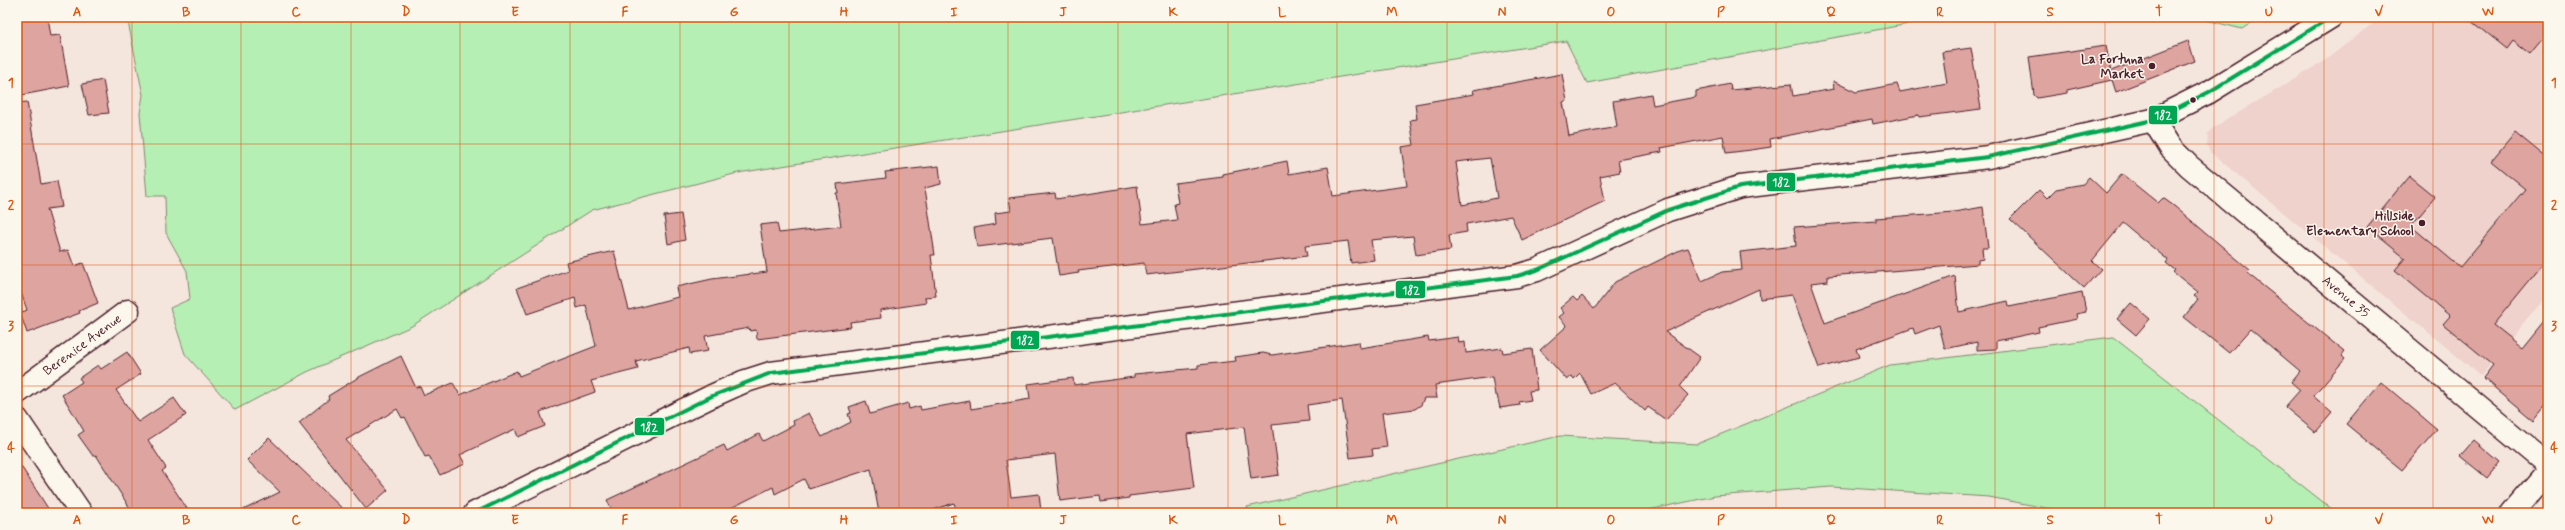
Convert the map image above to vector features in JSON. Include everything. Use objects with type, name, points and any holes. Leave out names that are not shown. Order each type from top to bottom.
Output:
[{"type":"street","points":[[475,513],[718,393],[743,382],[771,373],[1516,276],[1537,270],[1668,210],[1740,186],[1988,157],[2153,120],[2209,92],[2331,17]]},
{"type":"street","name":"Avenue 35","points":[[2153,120],[2170,147],[2189,166],[2548,465]]},
{"type":"street","name":"Berenice Avenue","points":[[17,393],[128,311]]},
{"type":"street","points":[[17,419],[81,513]]},
{"type":"street","points":[[2512,513],[2548,470]]},
{"type":"shaded area","name":"Hillside Elementary School","points":[[2381,17],[2548,17],[2548,294],[2481,376],[2210,152],[2207,146],[2208,133],[2213,128],[2323,62]]},
{"type":"green space","points":[[127,17],[1947,17],[1587,83],[1566,41],[738,173],[592,210],[412,326],[307,372],[235,410],[185,354],[170,308],[190,299],[187,271],[166,233],[165,196],[147,196],[140,113],[143,95]]},
{"type":"green space","points":[[2195,17],[2260,17],[2242,29]]},
{"type":"green space","points":[[2113,337],[2337,513],[2072,513],[1989,497],[1831,487],[1715,496],[1634,513],[1249,513],[1247,507],[1560,436],[1697,444],[1890,365]]},
{"type":"building","points":[[26,17],[47,17],[50,36],[60,35],[69,86],[17,96],[17,19]]},
{"type":"building","points":[[2467,17],[2548,17],[2548,32],[2530,54],[2513,41],[2507,49]]},
{"type":"building","points":[[2188,41],[2195,61],[2116,92],[2112,80],[2067,90],[2067,93],[2037,98],[2034,95],[2029,57],[2106,46],[2111,71]]},
{"type":"building","points":[[1971,48],[1981,109],[1919,117],[1918,115],[1873,124],[1872,119],[1770,139],[1771,147],[1726,153],[1723,136],[1661,148],[1662,152],[1618,160],[1620,172],[1600,176],[1605,201],[1522,240],[1511,216],[1466,224],[1467,232],[1449,235],[1451,250],[1416,255],[1413,236],[1371,240],[1374,260],[1351,263],[1348,241],[1305,246],[1307,256],[1146,275],[1144,263],[1078,271],[1079,273],[1059,276],[1053,238],[977,247],[974,228],[996,224],[995,213],[1011,211],[1009,198],[1055,193],[1056,199],[1137,186],[1142,224],[1177,220],[1174,204],[1178,203],[1175,183],[1223,177],[1223,174],[1287,161],[1289,174],[1328,167],[1333,196],[1407,186],[1401,147],[1414,145],[1410,120],[1417,119],[1415,104],[1474,94],[1473,90],[1562,74],[1567,101],[1563,102],[1569,136],[1617,127],[1613,101],[1651,94],[1653,105],[1696,97],[1696,91],[1730,84],[1731,90],[1791,84],[1793,96],[1834,89],[1833,81],[1856,92],[1897,84],[1900,92],[1947,83],[1942,52]],"holes":[[[1490,158],[1497,198],[1462,205],[1456,162]]]},
{"type":"building","points":[[103,80],[109,113],[89,115],[82,84]]},
{"type":"building","points":[[27,102],[41,184],[57,181],[62,207],[47,209],[60,252],[68,250],[74,266],[83,263],[98,303],[79,311],[80,313],[27,333],[20,313],[27,310],[17,281],[17,103]]},
{"type":"building","points":[[2515,132],[2548,159],[2548,258],[2493,325],[2522,348],[2548,316],[2548,404],[2534,421],[2483,378],[2493,365],[2443,324],[2450,316],[2395,270],[2405,258],[2367,227],[2409,176],[2435,197],[2411,226],[2460,267],[2525,189],[2491,161]]},
{"type":"building","points":[[939,166],[941,184],[925,188],[935,255],[931,255],[936,296],[925,297],[926,303],[880,310],[881,318],[850,322],[851,327],[757,339],[756,330],[750,331],[749,328],[705,336],[708,351],[690,354],[689,348],[636,361],[638,369],[591,381],[595,392],[540,412],[545,426],[518,437],[515,429],[460,455],[465,464],[440,475],[429,456],[425,457],[405,417],[402,418],[397,409],[346,440],[388,490],[366,509],[299,423],[329,399],[328,396],[359,377],[401,356],[416,388],[420,386],[424,395],[453,383],[460,395],[517,371],[519,376],[596,346],[586,305],[577,308],[575,298],[527,314],[517,288],[568,270],[566,262],[614,251],[629,310],[678,297],[676,287],[712,279],[767,272],[760,225],[777,223],[779,233],[841,226],[836,193],[838,193],[837,184],[886,178],[885,172]]},
{"type":"building","points":[[2122,174],[2158,203],[2163,198],[2174,206],[2250,270],[2247,273],[2345,352],[2342,356],[2345,359],[2313,396],[2332,412],[2315,432],[2285,407],[2300,390],[2291,382],[2300,371],[2250,329],[2229,353],[2184,317],[2198,299],[2194,296],[2198,292],[2173,272],[2175,270],[2166,263],[2168,260],[2123,223],[2092,261],[2101,269],[2084,288],[2010,219],[2039,190],[2047,198],[2056,189],[2083,184],[2089,177],[2106,193]]},
{"type":"building","points":[[1983,207],[1988,248],[1982,248],[1983,259],[1978,260],[1978,264],[1828,276],[1828,281],[1811,283],[1825,323],[1955,276],[1959,312],[2008,301],[2009,307],[2082,292],[2086,312],[2076,314],[2077,319],[2038,327],[2039,332],[1996,341],[1996,349],[1977,350],[1977,342],[1945,349],[1939,325],[1915,334],[1913,328],[1856,349],[1859,357],[1819,368],[1792,295],[1760,299],[1759,289],[1665,332],[1700,357],[1680,387],[1688,395],[1666,420],[1648,407],[1645,411],[1615,383],[1591,394],[1580,373],[1574,379],[1572,376],[1567,380],[1540,350],[1567,326],[1559,317],[1564,313],[1560,308],[1573,297],[1577,301],[1582,296],[1594,309],[1615,282],[1680,250],[1688,248],[1702,281],[1722,272],[1742,270],[1740,252],[1796,246],[1794,227],[1876,221],[1876,218],[1954,212]]},
{"type":"building","points":[[681,214],[685,240],[668,244],[664,216]]},
{"type":"building","points":[[2131,303],[2150,319],[2136,335],[2117,319]]},
{"type":"building","points":[[1428,337],[1429,341],[1458,337],[1459,343],[1465,342],[1466,353],[1502,348],[1503,353],[1532,349],[1537,390],[1529,391],[1531,400],[1519,402],[1520,405],[1500,408],[1497,395],[1495,395],[1492,377],[1435,385],[1437,398],[1424,398],[1421,405],[1415,409],[1382,413],[1387,447],[1372,449],[1373,455],[1350,458],[1342,400],[1307,405],[1309,421],[1272,425],[1279,475],[1251,479],[1244,427],[1187,434],[1194,488],[1129,496],[1129,498],[1101,502],[1100,496],[1060,501],[1055,454],[1006,460],[1011,497],[1039,494],[1041,511],[1026,513],[957,513],[954,503],[924,513],[879,513],[871,469],[809,489],[804,479],[775,494],[773,487],[721,513],[613,513],[607,500],[724,445],[727,451],[759,434],[763,441],[794,425],[793,421],[809,413],[822,437],[851,422],[848,414],[851,413],[849,407],[866,401],[870,414],[908,403],[909,409],[920,406],[921,410],[970,401],[971,409],[1030,399],[1028,384],[1073,378],[1074,385],[1134,377],[1134,374],[1198,368],[1198,365],[1236,361],[1235,357],[1263,353],[1272,355],[1359,342],[1360,348]]},
{"type":"building","points":[[127,352],[141,374],[116,390],[138,422],[174,398],[186,415],[148,440],[166,468],[162,471],[190,513],[133,513],[96,455],[93,456],[78,435],[84,431],[62,395],[82,382],[79,378],[98,365],[101,369]]},
{"type":"building","points":[[2381,382],[2437,429],[2402,470],[2346,424]]},
{"type":"building","points":[[269,438],[347,513],[237,513],[280,492],[247,460]]},
{"type":"building","points":[[2474,440],[2500,462],[2487,478],[2460,456]]},
{"type":"building","points":[[17,460],[51,513],[17,513]]},
{"type":"transit line","name":"182","points":[[475,513],[712,396],[771,373],[1517,276],[1537,270],[1668,210],[1740,187],[1988,157],[2153,120],[2209,92],[2331,17]]},
{"type":"place","name":"La Fortuna Market","points":[[2152,66]]},
{"type":"place","name":"Hillside Elementary School","points":[[2422,223]]}]
